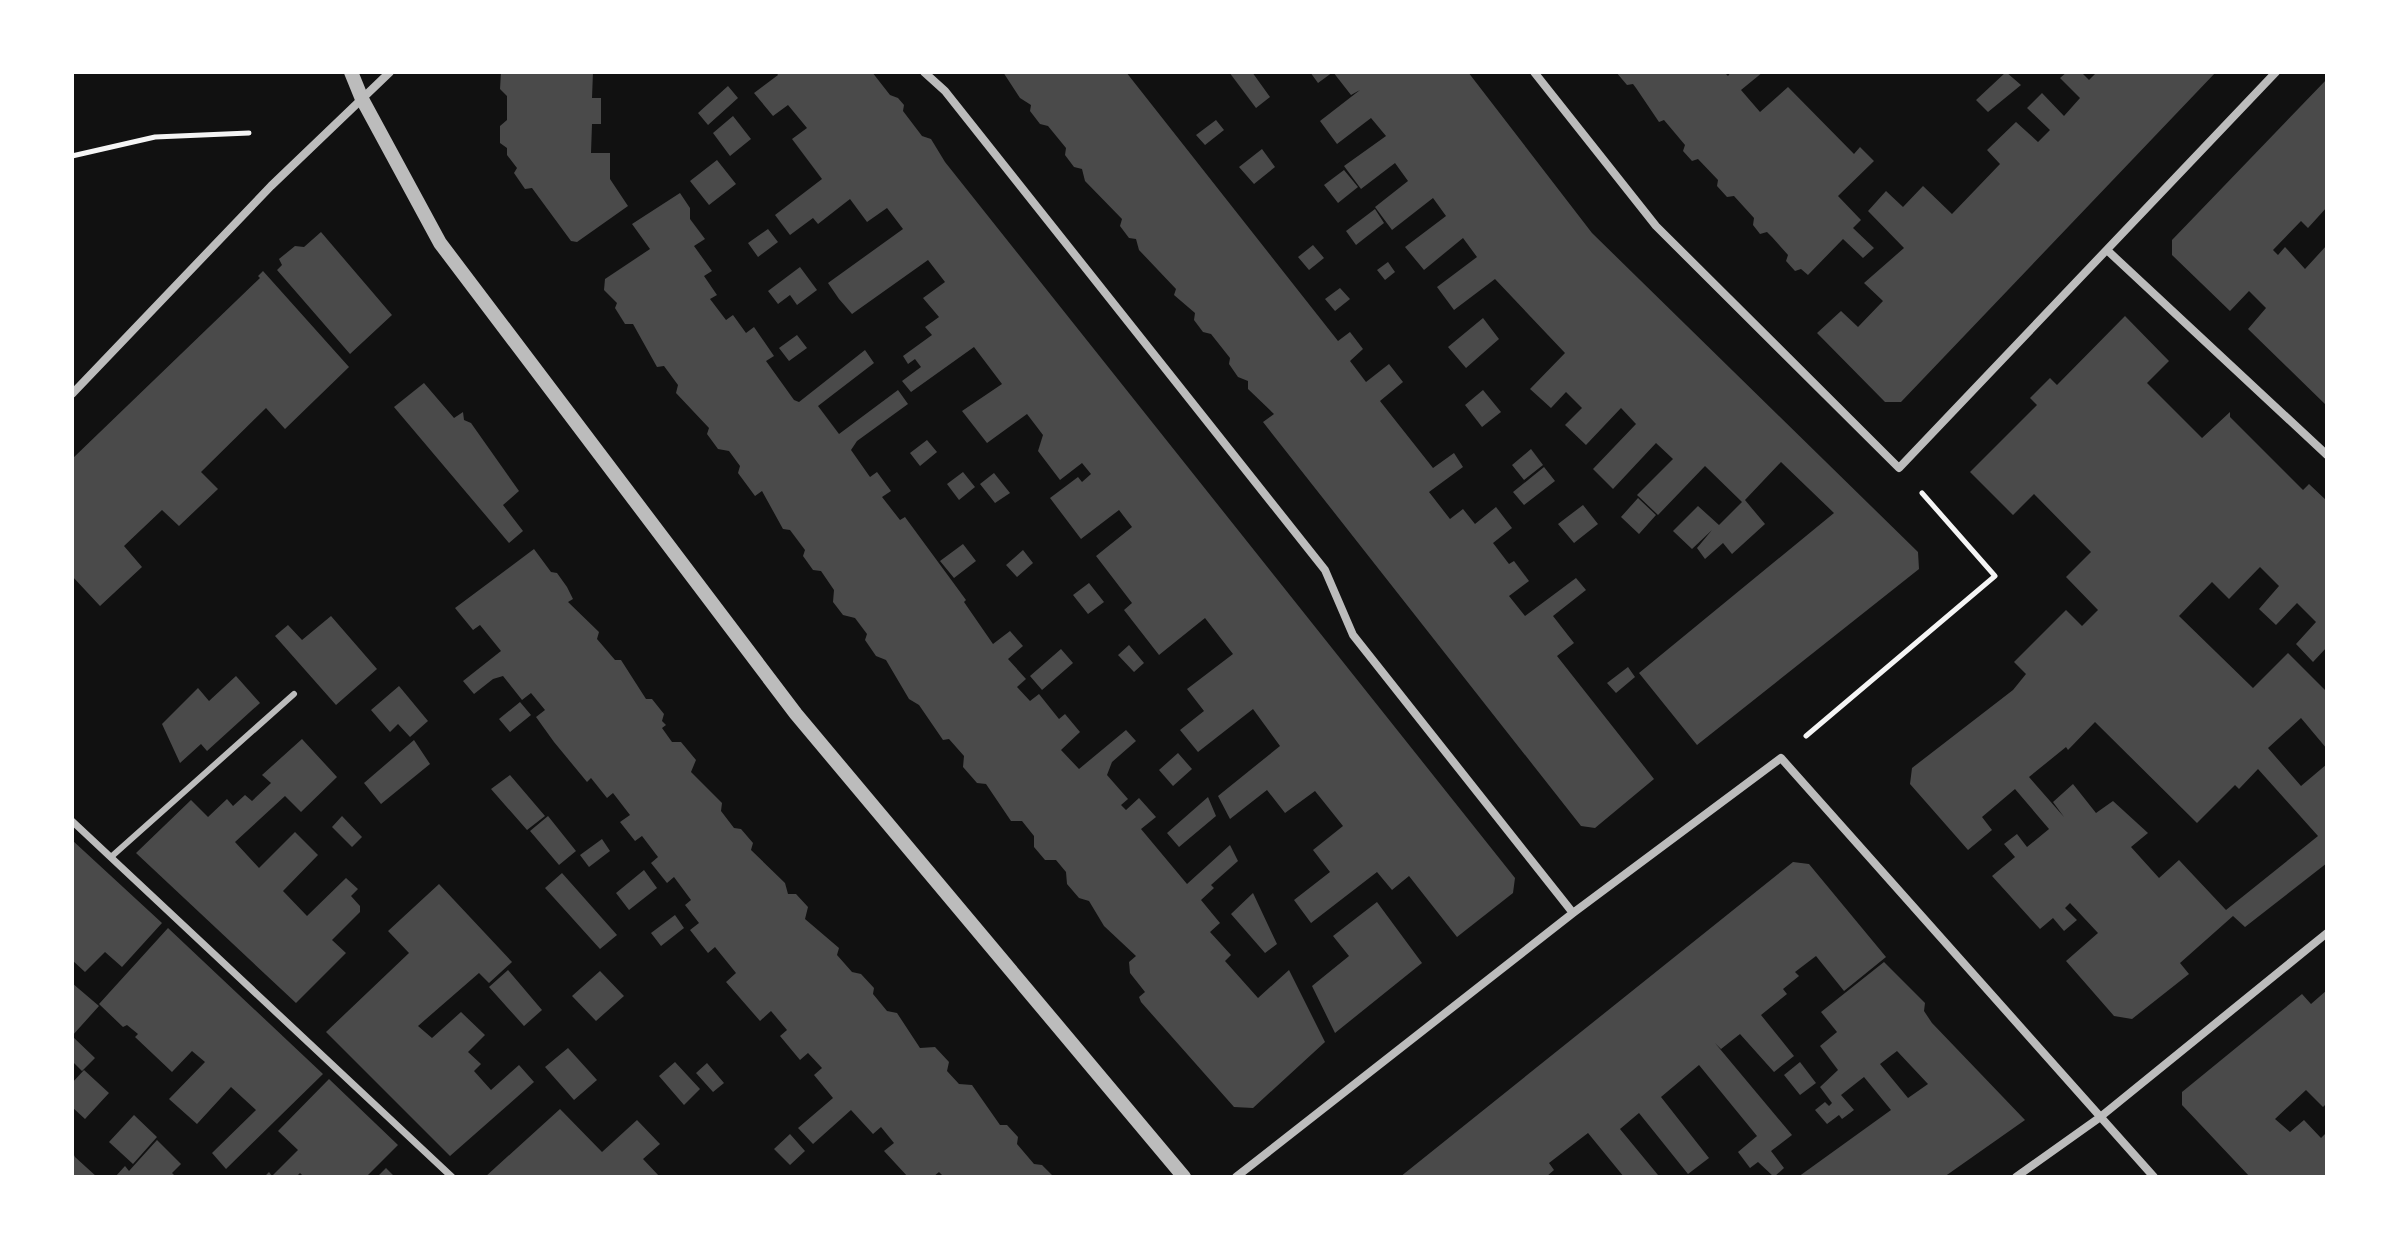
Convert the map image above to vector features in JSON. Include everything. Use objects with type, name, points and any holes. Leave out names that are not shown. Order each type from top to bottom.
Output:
[{"type":"street","points":[[351,72],[362,99],[440,243],[796,714],[1184,1177]]},
{"type":"street","points":[[72,394],[264,192],[390,72]]},
{"type":"street","points":[[924,72],[945,91],[1325,570],[1353,635],[1573,913]]},
{"type":"street","points":[[1534,72],[1656,226],[1899,468],[2276,72]]},
{"type":"street","points":[[2108,251],[2327,455]]},
{"type":"street","points":[[1236,1177],[1573,913],[1781,758],[2154,1177]]},
{"type":"street","points":[[72,821],[452,1177]]},
{"type":"street","points":[[2016,1177],[2099,1118],[2327,933]]},
{"type":"lane","points":[[111,857],[294,694]]},
{"type":"path","points":[[72,156],[155,137],[249,133]]},
{"type":"path","points":[[1781,758],[1995,576],[1899,468]]},
{"type":"building","points":[[501,72],[593,72],[592,98],[601,98],[601,124],[592,124],[591,153],[610,153],[610,179],[628,206],[577,242],[571,241],[532,188],[525,189],[514,173],[517,168],[507,155],[507,148],[500,143],[500,126],[507,120],[507,96],[500,89]]},
{"type":"building","points":[[776,72],[872,72],[890,95],[898,98],[904,105],[903,111],[922,136],[931,139],[945,162],[1515,878],[1513,893],[1457,937],[1409,876],[1392,890],[1377,872],[1311,923],[1294,900],[1330,872],[1313,850],[1343,826],[1315,791],[1285,813],[1267,790],[1230,819],[1218,796],[1280,746],[1253,709],[1198,752],[1180,730],[1204,711],[1187,689],[1233,654],[1205,618],[1159,655],[1124,610],[1132,603],[1096,556],[1132,527],[1119,510],[1081,539],[1050,498],[1078,477],[1082,482],[1091,474],[1082,463],[1060,480],[1038,451],[1043,435],[1027,414],[987,443],[962,411],[1002,384],[974,347],[911,392],[902,381],[921,367],[915,359],[908,364],[903,356],[932,335],[925,327],[939,317],[923,298],[945,282],[928,260],[852,314],[839,299],[828,283],[903,229],[887,208],[867,222],[850,199],[818,224],[813,218],[790,235],[775,215],[822,179],[792,139],[807,128],[788,105],[773,116],[754,93],[778,75]]},
{"type":"building","points":[[1003,72],[1126,72],[1338,341],[1350,332],[1363,349],[1350,361],[1366,382],[1389,364],[1403,382],[1380,401],[1433,468],[1454,453],[1463,467],[1429,492],[1450,519],[1463,509],[1475,524],[1496,507],[1512,528],[1493,543],[1509,564],[1514,561],[1529,581],[1509,596],[1525,616],[1576,578],[1586,590],[1553,616],[1574,643],[1557,656],[1654,779],[1595,828],[1581,826],[1263,422],[1274,414],[1248,389],[1248,381],[1238,377],[1229,364],[1230,358],[1211,334],[1203,332],[1194,320],[1195,313],[1174,295],[1176,289],[1139,250],[1136,239],[1129,238],[1120,226],[1122,219],[1085,181],[1082,169],[1074,167],[1065,155],[1066,148],[1048,126],[1040,124],[1030,111],[1031,105],[1020,98]]},
{"type":"building","points":[[1229,72],[1252,72],[1270,97],[1256,108]]},
{"type":"building","points":[[1310,72],[1333,72],[1318,83]]},
{"type":"building","points":[[1333,72],[1468,72],[1592,233],[1918,552],[1919,569],[1697,745],[1639,673],[1834,513],[1781,462],[1745,500],[1765,524],[1732,554],[1723,543],[1705,559],[1697,548],[1712,530],[1692,549],[1673,531],[1698,506],[1719,525],[1742,502],[1705,466],[1658,515],[1637,495],[1673,459],[1656,443],[1613,489],[1593,469],[1636,424],[1621,408],[1586,445],[1565,425],[1582,408],[1566,392],[1551,408],[1530,389],[1565,353],[1495,279],[1454,310],[1437,287],[1477,257],[1463,238],[1424,270],[1405,247],[1446,216],[1433,198],[1392,230],[1375,207],[1408,181],[1395,163],[1361,189],[1344,166],[1386,136],[1371,118],[1337,144],[1320,121],[1360,90],[1351,95]]},
{"type":"building","points":[[1616,72],[1724,72],[1728,76],[1731,72],[1763,72],[1741,90],[1760,112],[1788,87],[1854,154],[1860,147],[1874,161],[1838,196],[1861,220],[1853,228],[1874,248],[1863,258],[1843,239],[1808,275],[1801,269],[1795,271],[1786,261],[1788,255],[1772,237],[1767,232],[1760,234],[1753,225],[1754,218],[1734,196],[1727,197],[1717,186],[1718,180],[1698,159],[1692,161],[1683,151],[1685,145],[1664,120],[1659,122],[1633,84],[1627,85]]},
{"type":"building","points":[[2006,72],[2021,85],[1988,112],[1976,100]]},
{"type":"building","points":[[2067,72],[2081,72],[2089,80],[2097,72],[2216,72],[1901,402],[1885,402],[1817,333],[1841,311],[1858,327],[1883,301],[1864,283],[1904,248],[1868,211],[1886,191],[1903,207],[1923,186],[1952,214],[2000,164],[1987,150],[2016,122],[2038,142],[2050,130],[2027,108],[2042,93],[2064,116],[2080,98],[2060,78]]},
{"type":"building","points":[[2327,79],[2327,207],[2308,228],[2301,221],[2273,250],[2278,255],[2285,247],[2305,269],[2327,245],[2327,406],[2248,329],[2266,308],[2249,291],[2230,311],[2172,255],[2172,240]]},
{"type":"building","points":[[728,86],[738,98],[708,125],[698,113]]},
{"type":"building","points":[[733,116],[751,139],[730,156],[713,133]]},
{"type":"building","points":[[1216,120],[1224,130],[1205,145],[1196,135]]},
{"type":"building","points":[[1262,149],[1275,167],[1254,184],[1239,167]]},
{"type":"building","points":[[717,160],[736,184],[709,205],[690,181]]},
{"type":"building","points":[[1344,170],[1358,187],[1338,203],[1324,185]]},
{"type":"building","points":[[680,193],[690,208],[690,219],[705,239],[694,246],[712,271],[704,276],[717,295],[710,299],[726,320],[733,315],[746,333],[754,327],[774,356],[766,361],[794,400],[799,402],[865,350],[874,363],[818,406],[839,434],[898,390],[908,404],[857,441],[851,450],[870,477],[877,472],[891,491],[882,497],[900,520],[905,517],[966,600],[964,602],[993,644],[1010,631],[1023,646],[1008,659],[1026,679],[1017,687],[1030,701],[1039,694],[1059,719],[1065,714],[1080,732],[1061,750],[1079,769],[1126,730],[1136,741],[1112,762],[1107,775],[1128,799],[1121,805],[1126,810],[1139,798],[1156,817],[1141,829],[1187,884],[1230,845],[1238,861],[1211,885],[1214,888],[1201,900],[1220,923],[1210,932],[1231,955],[1225,961],[1258,998],[1289,970],[1325,1042],[1253,1108],[1234,1107],[1141,1002],[1139,997],[1145,992],[1130,973],[1129,962],[1136,956],[1104,926],[1089,901],[1079,898],[1067,884],[1066,872],[1056,860],[1045,860],[1034,847],[1034,836],[1022,821],[1011,821],[986,784],[977,783],[963,767],[964,756],[949,739],[943,740],[919,705],[909,699],[886,660],[876,656],[865,640],[867,634],[855,618],[843,615],[833,602],[834,590],[821,571],[813,570],[803,556],[805,550],[790,530],[783,529],[762,491],[755,496],[738,473],[740,466],[729,451],[718,449],[707,434],[709,428],[676,393],[678,385],[664,366],[657,367],[633,324],[625,324],[615,308],[617,303],[604,290],[605,279],[650,249],[632,224]]},
{"type":"building","points":[[1375,209],[1384,223],[1356,245],[1346,231]]},
{"type":"building","points":[[768,229],[778,242],[758,257],[748,243]]},
{"type":"building","points":[[321,232],[392,315],[350,354],[277,270],[282,265],[279,259],[295,246],[304,247]]},
{"type":"building","points":[[1313,245],[1324,258],[1309,270],[1298,257]]},
{"type":"building","points":[[1388,262],[1395,272],[1385,280],[1377,270]]},
{"type":"building","points":[[800,267],[817,290],[797,305],[790,295],[778,304],[768,291]]},
{"type":"building","points":[[263,271],[349,367],[285,429],[266,408],[201,472],[218,489],[179,526],[162,510],[124,546],[142,567],[100,606],[72,576],[72,459],[260,278],[258,276]]},
{"type":"building","points":[[1340,288],[1350,299],[1335,311],[1325,299]]},
{"type":"building","points":[[2125,316],[2169,361],[2147,383],[2202,438],[2230,412],[2230,417],[2303,490],[2309,484],[2327,501],[2327,647],[2313,662],[2296,644],[2316,622],[2297,603],[2276,625],[2259,609],[2279,586],[2260,567],[2229,599],[2212,582],[2179,616],[2253,688],[2288,653],[2326,691],[2327,749],[2301,718],[2268,748],[2301,786],[2327,764],[2327,863],[2245,927],[2233,916],[2180,963],[2189,974],[2132,1019],[2114,1016],[2066,961],[2098,933],[2070,903],[2065,908],[2077,920],[2064,931],[2053,918],[2040,929],[1992,876],[2015,857],[2004,844],[2017,834],[2027,847],[2049,829],[2015,789],[1982,817],[1992,830],[1968,850],[1910,784],[1912,768],[2013,690],[2026,674],[2014,662],[2066,610],[2082,626],[2098,610],[2066,577],[2091,552],[2034,494],[2013,515],[1970,472],[2037,405],[2030,398],[2050,378],[2057,385]],"holes":[[[2095,722],[2197,823],[2235,785],[2239,789],[2258,769],[2318,836],[2226,910],[2179,860],[2159,878],[2131,847],[2148,833],[2113,801],[2096,813],[2073,784],[2053,802],[2064,817],[2029,777],[2066,747],[2068,750]]]},
{"type":"building","points":[[1483,318],[1499,339],[1466,368],[1448,347]]},
{"type":"building","points":[[797,335],[807,348],[789,361],[779,348]]},
{"type":"building","points":[[424,383],[454,418],[463,412],[464,420],[471,423],[519,491],[503,505],[523,531],[509,543],[394,407]]},
{"type":"building","points":[[1483,390],[1501,412],[1482,427],[1465,405]]},
{"type":"building","points":[[927,440],[937,452],[920,466],[910,453]]},
{"type":"building","points":[[1531,449],[1543,465],[1524,480],[1512,465]]},
{"type":"building","points":[[1544,467],[1555,481],[1524,505],[1513,492]]},
{"type":"building","points":[[963,472],[975,487],[959,500],[947,484]]},
{"type":"building","points":[[994,473],[1010,493],[995,503],[980,484]]},
{"type":"building","points":[[1638,498],[1656,515],[1639,534],[1621,517]]},
{"type":"building","points":[[1583,505],[1598,524],[1574,543],[1558,524]]},
{"type":"building","points":[[963,544],[976,561],[954,578],[940,561]]},
{"type":"building","points":[[534,549],[567,587],[573,599],[568,602],[599,632],[597,639],[615,660],[621,660],[646,699],[652,699],[664,714],[662,721],[666,725],[662,728],[672,742],[681,742],[696,760],[691,772],[722,803],[721,811],[734,828],[741,829],[753,843],[751,850],[785,883],[788,894],[796,894],[808,907],[805,919],[839,948],[837,955],[852,972],[861,974],[874,988],[873,994],[887,1011],[897,1013],[920,1048],[935,1047],[949,1062],[947,1071],[959,1084],[972,1085],[1000,1125],[1007,1125],[1018,1137],[1017,1144],[1034,1164],[1042,1165],[1054,1177],[944,1177],[939,1172],[933,1177],[908,1177],[884,1151],[894,1143],[881,1127],[873,1134],[851,1110],[813,1144],[798,1128],[833,1098],[814,1075],[822,1068],[808,1053],[800,1060],[780,1036],[787,1030],[771,1011],[760,1021],[726,982],[736,973],[715,947],[708,953],[690,930],[699,923],[685,905],[691,900],[674,877],[667,883],[651,863],[658,857],[642,836],[635,841],[620,822],[630,815],[613,793],[607,798],[591,778],[587,782],[554,742],[536,717],[545,710],[531,693],[522,700],[503,676],[493,679],[474,694],[463,681],[501,651],[480,625],[473,630],[455,608]]},
{"type":"building","points":[[1023,550],[1033,563],[1017,577],[1006,565]]},
{"type":"building","points":[[1089,583],[1104,602],[1088,614],[1073,595]]},
{"type":"building","points":[[331,616],[377,669],[336,705],[275,636],[288,625],[302,640]]},
{"type":"building","points":[[1129,645],[1144,663],[1134,672],[1118,655]]},
{"type":"building","points":[[1061,649],[1073,663],[1042,690],[1030,676]]},
{"type":"building","points":[[1628,667],[1635,677],[1616,693],[1607,683]]},
{"type":"building","points":[[236,676],[260,703],[207,751],[201,744],[180,763],[162,724],[198,688],[209,701]]},
{"type":"building","points":[[399,686],[428,721],[410,737],[398,724],[390,732],[371,710]]},
{"type":"building","points":[[520,702],[531,715],[510,732],[499,719]]},
{"type":"building","points":[[302,739],[337,777],[301,812],[285,796],[235,842],[259,868],[295,832],[318,855],[283,891],[307,916],[346,878],[358,889],[351,896],[360,906],[360,912],[332,940],[346,953],[296,1003],[136,853],[191,800],[208,817],[227,799],[233,806],[245,795],[252,801],[271,783],[262,775]]},
{"type":"building","points":[[414,740],[430,764],[381,804],[364,783]]},
{"type":"building","points":[[1178,753],[1192,769],[1173,786],[1159,770]]},
{"type":"building","points":[[510,775],[545,816],[527,830],[491,789]]},
{"type":"building","points":[[1208,797],[1216,816],[1179,847],[1167,833]]},
{"type":"building","points":[[342,816],[362,837],[352,847],[332,827]]},
{"type":"building","points":[[548,816],[576,851],[559,865],[530,831]]},
{"type":"building","points":[[602,839],[610,851],[589,867],[580,855]]},
{"type":"building","points":[[72,840],[162,923],[122,967],[105,952],[85,972],[72,960]]},
{"type":"building","points":[[1793,862],[1809,864],[1886,957],[1844,991],[1816,956],[1795,972],[1799,976],[1783,989],[1787,994],[1761,1015],[1794,1056],[1774,1072],[1740,1034],[1721,1049],[1715,1043],[1792,1135],[1771,1151],[1784,1168],[1774,1177],[1758,1162],[1750,1168],[1738,1152],[1757,1136],[1699,1065],[1661,1097],[1709,1158],[1688,1174],[1639,1113],[1620,1129],[1658,1175],[1656,1177],[1624,1177],[1588,1133],[1549,1163],[1554,1170],[1546,1177],[1400,1177]]},
{"type":"building","points":[[644,870],[657,888],[629,910],[616,893]]},
{"type":"building","points":[[562,873],[617,935],[600,949],[545,888]]},
{"type":"building","points":[[439,884],[512,962],[489,983],[479,973],[418,1026],[432,1038],[461,1012],[485,1035],[468,1052],[481,1064],[474,1071],[491,1090],[519,1065],[534,1082],[450,1156],[326,1032],[409,953],[388,931]]},
{"type":"building","points":[[1253,893],[1277,944],[1265,953],[1231,914]]},
{"type":"building","points":[[1377,902],[1422,963],[1335,1033],[1312,986],[1349,956],[1333,936]]},
{"type":"building","points":[[675,915],[684,928],[661,946],[651,933]]},
{"type":"building","points":[[168,928],[323,1074],[226,1169],[212,1153],[256,1110],[231,1087],[197,1124],[169,1099],[205,1062],[192,1051],[172,1072],[135,1037],[138,1034],[127,1025],[123,1027],[99,1004]]},
{"type":"building","points":[[1884,962],[1925,1003],[1924,1011],[1932,1023],[2025,1120],[1944,1177],[1798,1177],[1891,1110],[1864,1077],[1841,1095],[1854,1110],[1842,1119],[1839,1115],[1827,1124],[1815,1110],[1825,1102],[1829,1106],[1832,1103],[1820,1087],[1838,1070],[1820,1046],[1837,1032],[1821,1012]],"holes":[[[1897,1051],[1928,1084],[1908,1098],[1880,1064]]]},
{"type":"building","points":[[508,970],[542,1010],[524,1026],[489,987]]},
{"type":"building","points":[[600,971],[624,996],[596,1021],[572,996]]},
{"type":"building","points":[[72,983],[99,1006],[72,1036]]},
{"type":"building","points":[[2327,990],[2327,1103],[2323,1107],[2306,1090],[2275,1119],[2290,1132],[2304,1120],[2321,1138],[2327,1132],[2327,1177],[2250,1177],[2182,1105],[2182,1092],[2302,994],[2311,1004]]},
{"type":"building","points":[[72,1036],[95,1058],[82,1071],[72,1061]]},
{"type":"building","points":[[568,1048],[597,1080],[574,1100],[545,1067]]},
{"type":"building","points":[[675,1062],[700,1089],[684,1105],[659,1076]]},
{"type":"building","points":[[1800,1062],[1816,1083],[1800,1095],[1784,1075]]},
{"type":"building","points":[[707,1063],[724,1083],[713,1092],[696,1073]]},
{"type":"building","points":[[84,1070],[109,1093],[85,1119],[72,1107],[72,1083]]},
{"type":"building","points":[[329,1079],[398,1145],[366,1177],[304,1177],[300,1173],[296,1177],[264,1177],[269,1172],[272,1176],[298,1150],[278,1131]]},
{"type":"building","points":[[560,1109],[602,1152],[637,1120],[660,1144],[643,1159],[660,1177],[485,1177]]},
{"type":"building","points":[[134,1115],[157,1137],[133,1164],[109,1142]]},
{"type":"building","points":[[790,1134],[805,1151],[790,1165],[774,1149]]},
{"type":"building","points":[[157,1140],[181,1164],[172,1173],[176,1177],[115,1177],[125,1166],[129,1171]]},
{"type":"building","points":[[72,1151],[75,1157],[97,1177],[72,1177]]},
{"type":"building","points":[[386,1168],[395,1177],[377,1177]]}]
